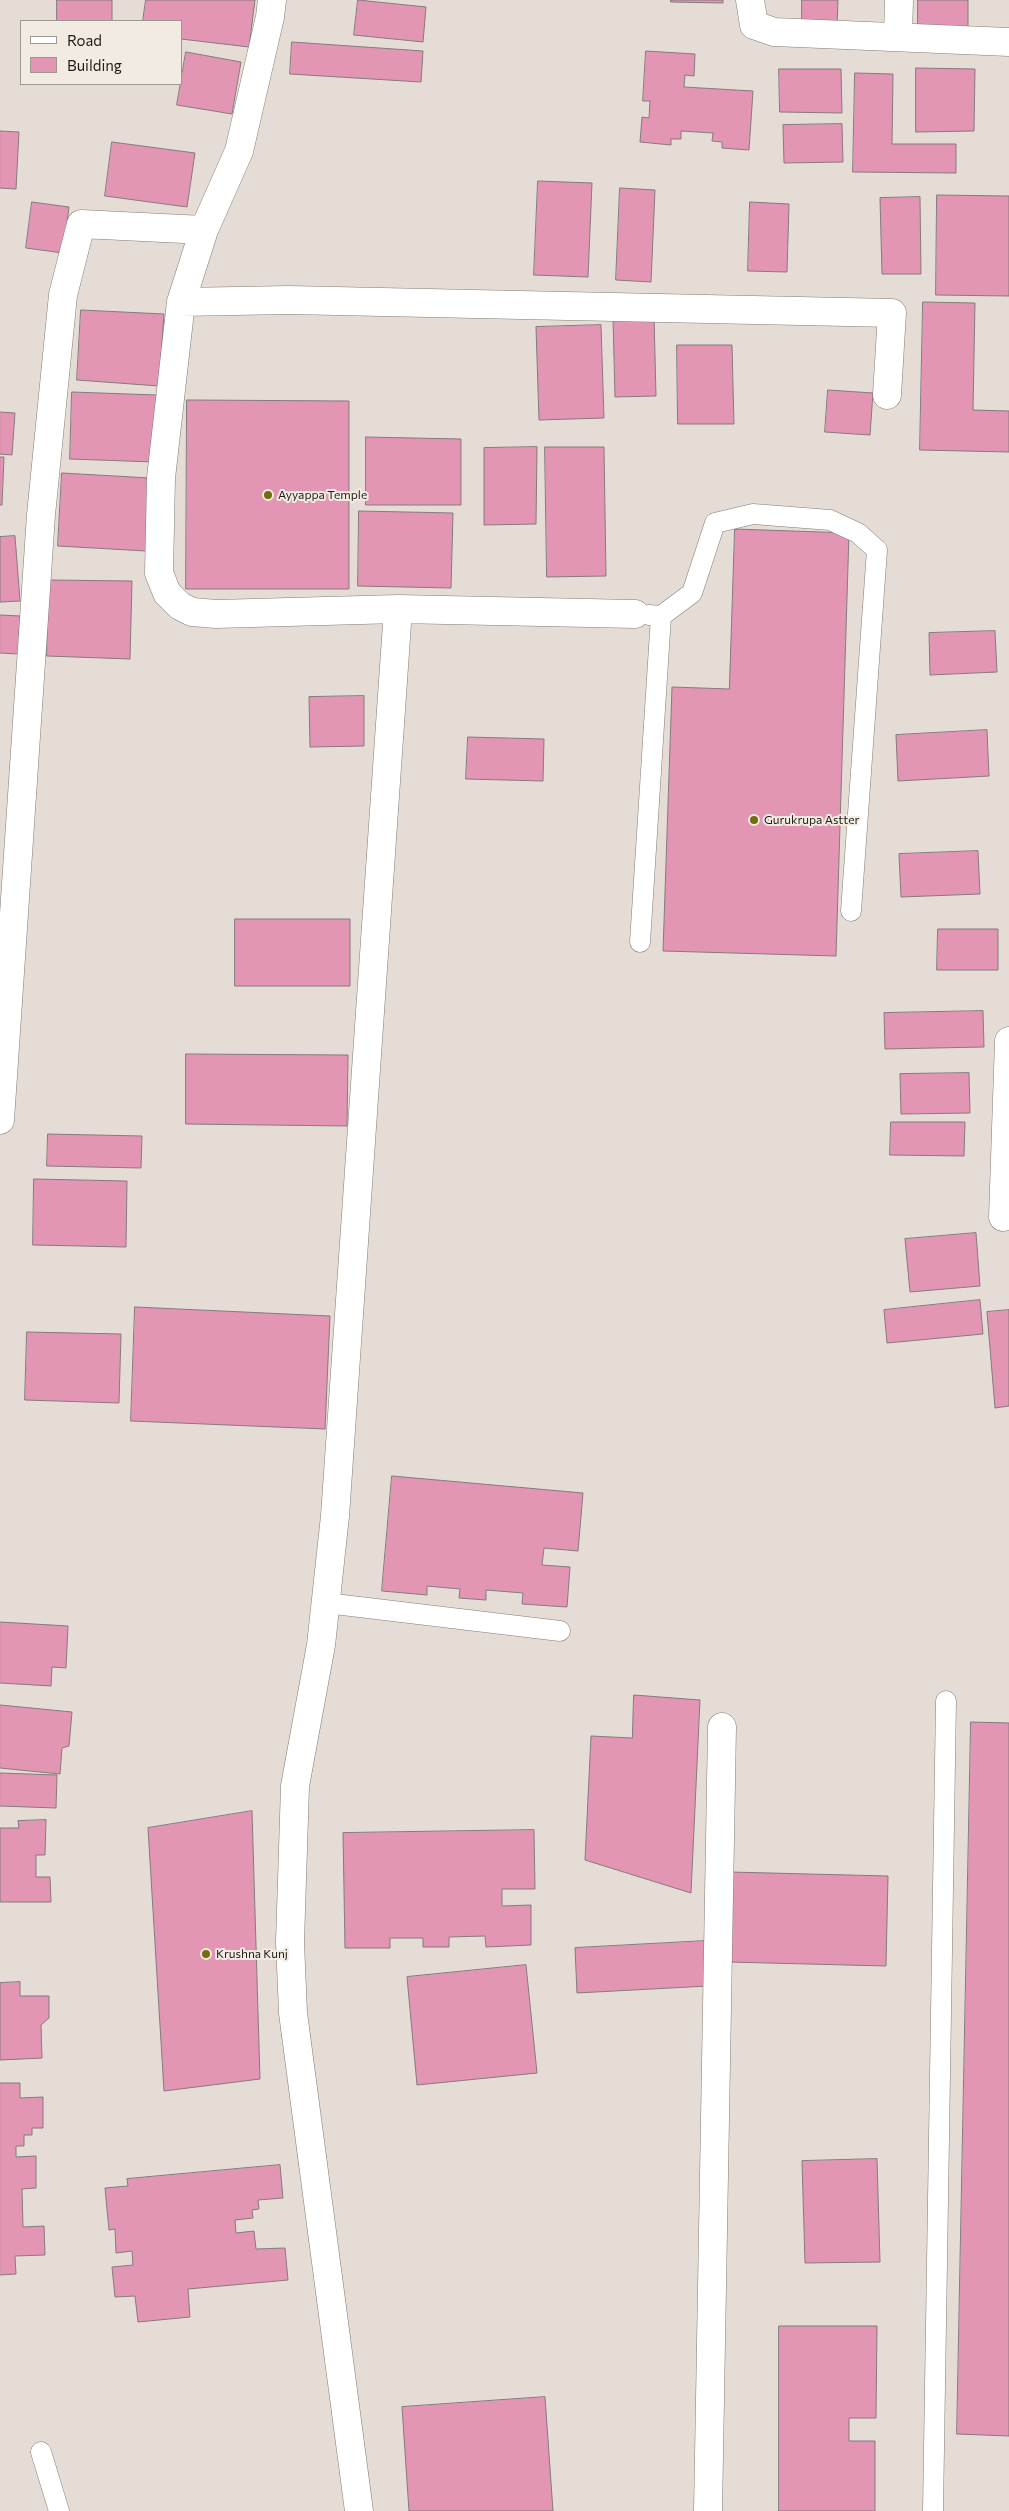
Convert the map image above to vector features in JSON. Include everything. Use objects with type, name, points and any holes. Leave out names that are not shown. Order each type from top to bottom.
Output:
[{"type":"street","points":[[272,0],[270,17],[239,151],[204,230],[181,302],[161,478],[159,574],[167,593],[180,606],[192,612],[216,614],[398,609],[635,614]]},
{"type":"street","points":[[750,0],[754,25],[774,32],[1009,42]]},
{"type":"street","points":[[898,36],[899,0]]},
{"type":"street","points":[[0,1120],[42,515],[63,295],[81,224],[204,230]]},
{"type":"street","points":[[181,302],[289,300],[892,313],[886,395]]},
{"type":"street","points":[[359,2511],[293,2013],[290,1942],[295,1786],[321,1645],[335,1516],[398,609]]},
{"type":"street","points":[[1003,1217],[1009,1042]]},
{"type":"street","points":[[708,2511],[722,1727]]},
{"type":"lane","points":[[635,614],[661,616],[692,593],[715,523],[753,514],[830,520],[858,532],[877,550],[852,911]]},
{"type":"lane","points":[[640,942],[661,616]]},
{"type":"lane","points":[[326,1603],[560,1632]]},
{"type":"lane","points":[[933,2511],[946,1701]]},
{"type":"lane","points":[[41,2452],[59,2511]]},
{"type":"building","points":[[57,0],[112,0],[112,20],[57,20]]},
{"type":"building","points":[[146,0],[255,0],[249,47],[182,39],[182,20],[143,20]]},
{"type":"building","points":[[358,0],[426,7],[423,42],[354,35]]},
{"type":"building","points":[[671,0],[723,0],[723,3],[671,2]]},
{"type":"building","points":[[802,0],[838,0],[837,29],[802,28]]},
{"type":"building","points":[[918,0],[968,0],[968,33],[918,32]]},
{"type":"building","points":[[292,42],[423,51],[421,82],[290,74]]},
{"type":"building","points":[[646,51],[695,54],[694,76],[685,75],[684,87],[753,91],[749,150],[722,148],[722,142],[712,141],[713,133],[681,131],[681,139],[671,139],[671,145],[640,142],[642,117],[649,118],[650,101],[643,101]]},
{"type":"building","points":[[186,52],[241,62],[232,114],[177,105],[180,85],[182,85]]},
{"type":"building","points":[[916,68],[975,69],[974,131],[916,132]]},
{"type":"building","points":[[779,69],[841,69],[842,113],[780,112]]},
{"type":"building","points":[[855,73],[893,74],[892,144],[956,144],[956,173],[853,172]]},
{"type":"building","points":[[842,124],[843,162],[784,163],[783,125]]},
{"type":"building","points":[[0,131],[19,132],[16,189],[0,188]]},
{"type":"building","points":[[112,142],[195,153],[187,207],[105,196]]},
{"type":"building","points":[[538,181],[592,183],[588,277],[534,275]]},
{"type":"building","points":[[620,188],[655,190],[651,282],[616,280]]},
{"type":"building","points":[[937,195],[1009,196],[1009,296],[936,295]]},
{"type":"building","points":[[920,197],[921,274],[882,274],[880,198]]},
{"type":"building","points":[[32,202],[69,207],[63,253],[26,248]]},
{"type":"building","points":[[750,202],[789,204],[787,272],[748,271]]},
{"type":"building","points":[[923,302],[975,303],[973,410],[1009,411],[1009,452],[920,450]]},
{"type":"building","points":[[81,310],[164,314],[159,386],[77,380]]},
{"type":"building","points":[[654,316],[656,396],[615,397],[613,318]]},
{"type":"building","points":[[601,325],[604,418],[539,420],[536,327]]},
{"type":"building","points":[[677,345],[732,345],[734,424],[678,424]]},
{"type":"building","points":[[828,390],[873,393],[870,435],[825,432]]},
{"type":"building","points":[[72,392],[157,395],[154,462],[70,459]]},
{"type":"building","name":"Ayyappa Temple","points":[[187,400],[349,401],[349,589],[186,589]]},
{"type":"building","points":[[0,412],[15,413],[12,455],[0,454]]},
{"type":"building","points":[[366,437],[461,439],[461,505],[366,505]]},
{"type":"building","points":[[537,447],[536,524],[484,525],[484,448]]},
{"type":"building","points":[[545,447],[604,447],[606,576],[547,577]]},
{"type":"building","points":[[0,457],[4,457],[2,505],[0,505]]},
{"type":"building","points":[[62,473],[150,478],[146,551],[58,546]]},
{"type":"building","points":[[359,511],[453,513],[451,588],[358,586]]},
{"type":"building","name":"Gurukrupa Astter","points":[[735,529],[849,533],[836,956],[663,951],[672,687],[729,689]]},
{"type":"building","points":[[15,536],[20,601],[0,602],[0,537]]},
{"type":"building","points":[[49,580],[132,581],[130,659],[47,656]]},
{"type":"building","points":[[0,615],[20,616],[18,654],[0,653]]},
{"type":"building","points":[[995,631],[997,672],[930,675],[929,633]]},
{"type":"building","points":[[364,696],[364,746],[310,747],[309,697]]},
{"type":"building","points":[[987,730],[989,776],[898,781],[896,735]]},
{"type":"building","points":[[468,737],[544,739],[543,781],[466,779]]},
{"type":"building","points":[[978,851],[980,894],[901,897],[899,854]]},
{"type":"building","points":[[235,919],[350,919],[350,986],[235,986]]},
{"type":"building","points":[[938,929],[998,929],[998,970],[937,970]]},
{"type":"building","points":[[983,1011],[984,1047],[885,1049],[884,1013]]},
{"type":"building","points":[[186,1054],[348,1055],[347,1126],[186,1124]]},
{"type":"building","points":[[969,1073],[970,1113],[901,1114],[900,1074]]},
{"type":"building","points":[[891,1122],[965,1122],[964,1156],[890,1155]]},
{"type":"building","points":[[48,1134],[142,1136],[141,1168],[47,1166]]},
{"type":"building","points":[[34,1179],[127,1181],[126,1247],[33,1245]]},
{"type":"building","points":[[976,1233],[980,1286],[910,1292],[905,1239]]},
{"type":"building","points":[[980,1300],[983,1334],[887,1343],[884,1310]]},
{"type":"building","points":[[135,1307],[330,1316],[325,1429],[131,1421]]},
{"type":"building","points":[[1009,1310],[1009,1406],[995,1408],[987,1312]]},
{"type":"building","points":[[27,1332],[121,1334],[119,1403],[25,1400]]},
{"type":"building","points":[[392,1476],[583,1493],[578,1551],[544,1548],[542,1565],[570,1567],[567,1607],[522,1604],[523,1593],[486,1590],[486,1600],[459,1598],[460,1589],[427,1586],[427,1595],[382,1591]]},
{"type":"building","points":[[0,1622],[68,1626],[66,1668],[52,1667],[51,1686],[0,1683]]},
{"type":"building","points":[[634,1695],[700,1700],[691,1893],[585,1860],[591,1736],[632,1738]]},
{"type":"building","points":[[0,1705],[72,1712],[69,1746],[62,1748],[60,1774],[0,1768]]},
{"type":"building","points":[[971,1722],[1009,1723],[1009,2436],[957,2434]]},
{"type":"building","points":[[0,1773],[57,1775],[56,1808],[0,1806]]},
{"type":"building","name":"Krushna Kunj","points":[[252,1811],[260,2079],[164,2091],[148,1828]]},
{"type":"building","points":[[46,1820],[45,1855],[36,1855],[36,1877],[50,1877],[51,1902],[0,1902],[0,1828],[19,1828],[18,1821]]},
{"type":"building","points":[[534,1830],[535,1889],[502,1889],[502,1906],[531,1905],[531,1945],[486,1947],[485,1936],[449,1937],[449,1947],[423,1947],[423,1938],[390,1938],[390,1948],[345,1948],[343,1833]]},
{"type":"building","points":[[730,1872],[888,1876],[886,1966],[728,1962]]},
{"type":"building","points":[[705,1941],[708,1986],[577,1993],[575,1948]]},
{"type":"building","points":[[526,1965],[537,2073],[417,2085],[407,1977]]},
{"type":"building","points":[[20,1982],[20,1996],[49,1996],[49,2018],[41,2025],[42,2058],[0,2060],[0,1983]]},
{"type":"building","points":[[0,2083],[20,2083],[20,2098],[43,2097],[43,2128],[32,2128],[32,2135],[24,2135],[24,2146],[16,2146],[16,2157],[36,2156],[36,2188],[22,2189],[23,2227],[44,2226],[45,2255],[15,2256],[16,2274],[0,2275]]},
{"type":"building","points":[[877,2159],[880,2262],[805,2263],[802,2161]]},
{"type":"building","points":[[280,2165],[283,2198],[258,2200],[259,2209],[252,2210],[253,2218],[235,2220],[236,2233],[254,2231],[256,2249],[285,2248],[288,2280],[188,2289],[190,2317],[138,2322],[135,2296],[115,2297],[112,2267],[133,2265],[132,2251],[116,2253],[115,2229],[109,2230],[105,2188],[128,2186],[127,2179]]},
{"type":"building","points":[[779,2326],[877,2326],[876,2418],[849,2418],[849,2441],[875,2441],[875,2511],[779,2511]]},
{"type":"building","points":[[545,2397],[553,2511],[409,2511],[402,2407]]},
{"type":"place","name":"Ayyappa Temple","points":[[268,495]]},
{"type":"place","name":"Gurukrupa Astter","points":[[754,820]]},
{"type":"place","name":"Krushna Kunj","points":[[206,1954]]}]
